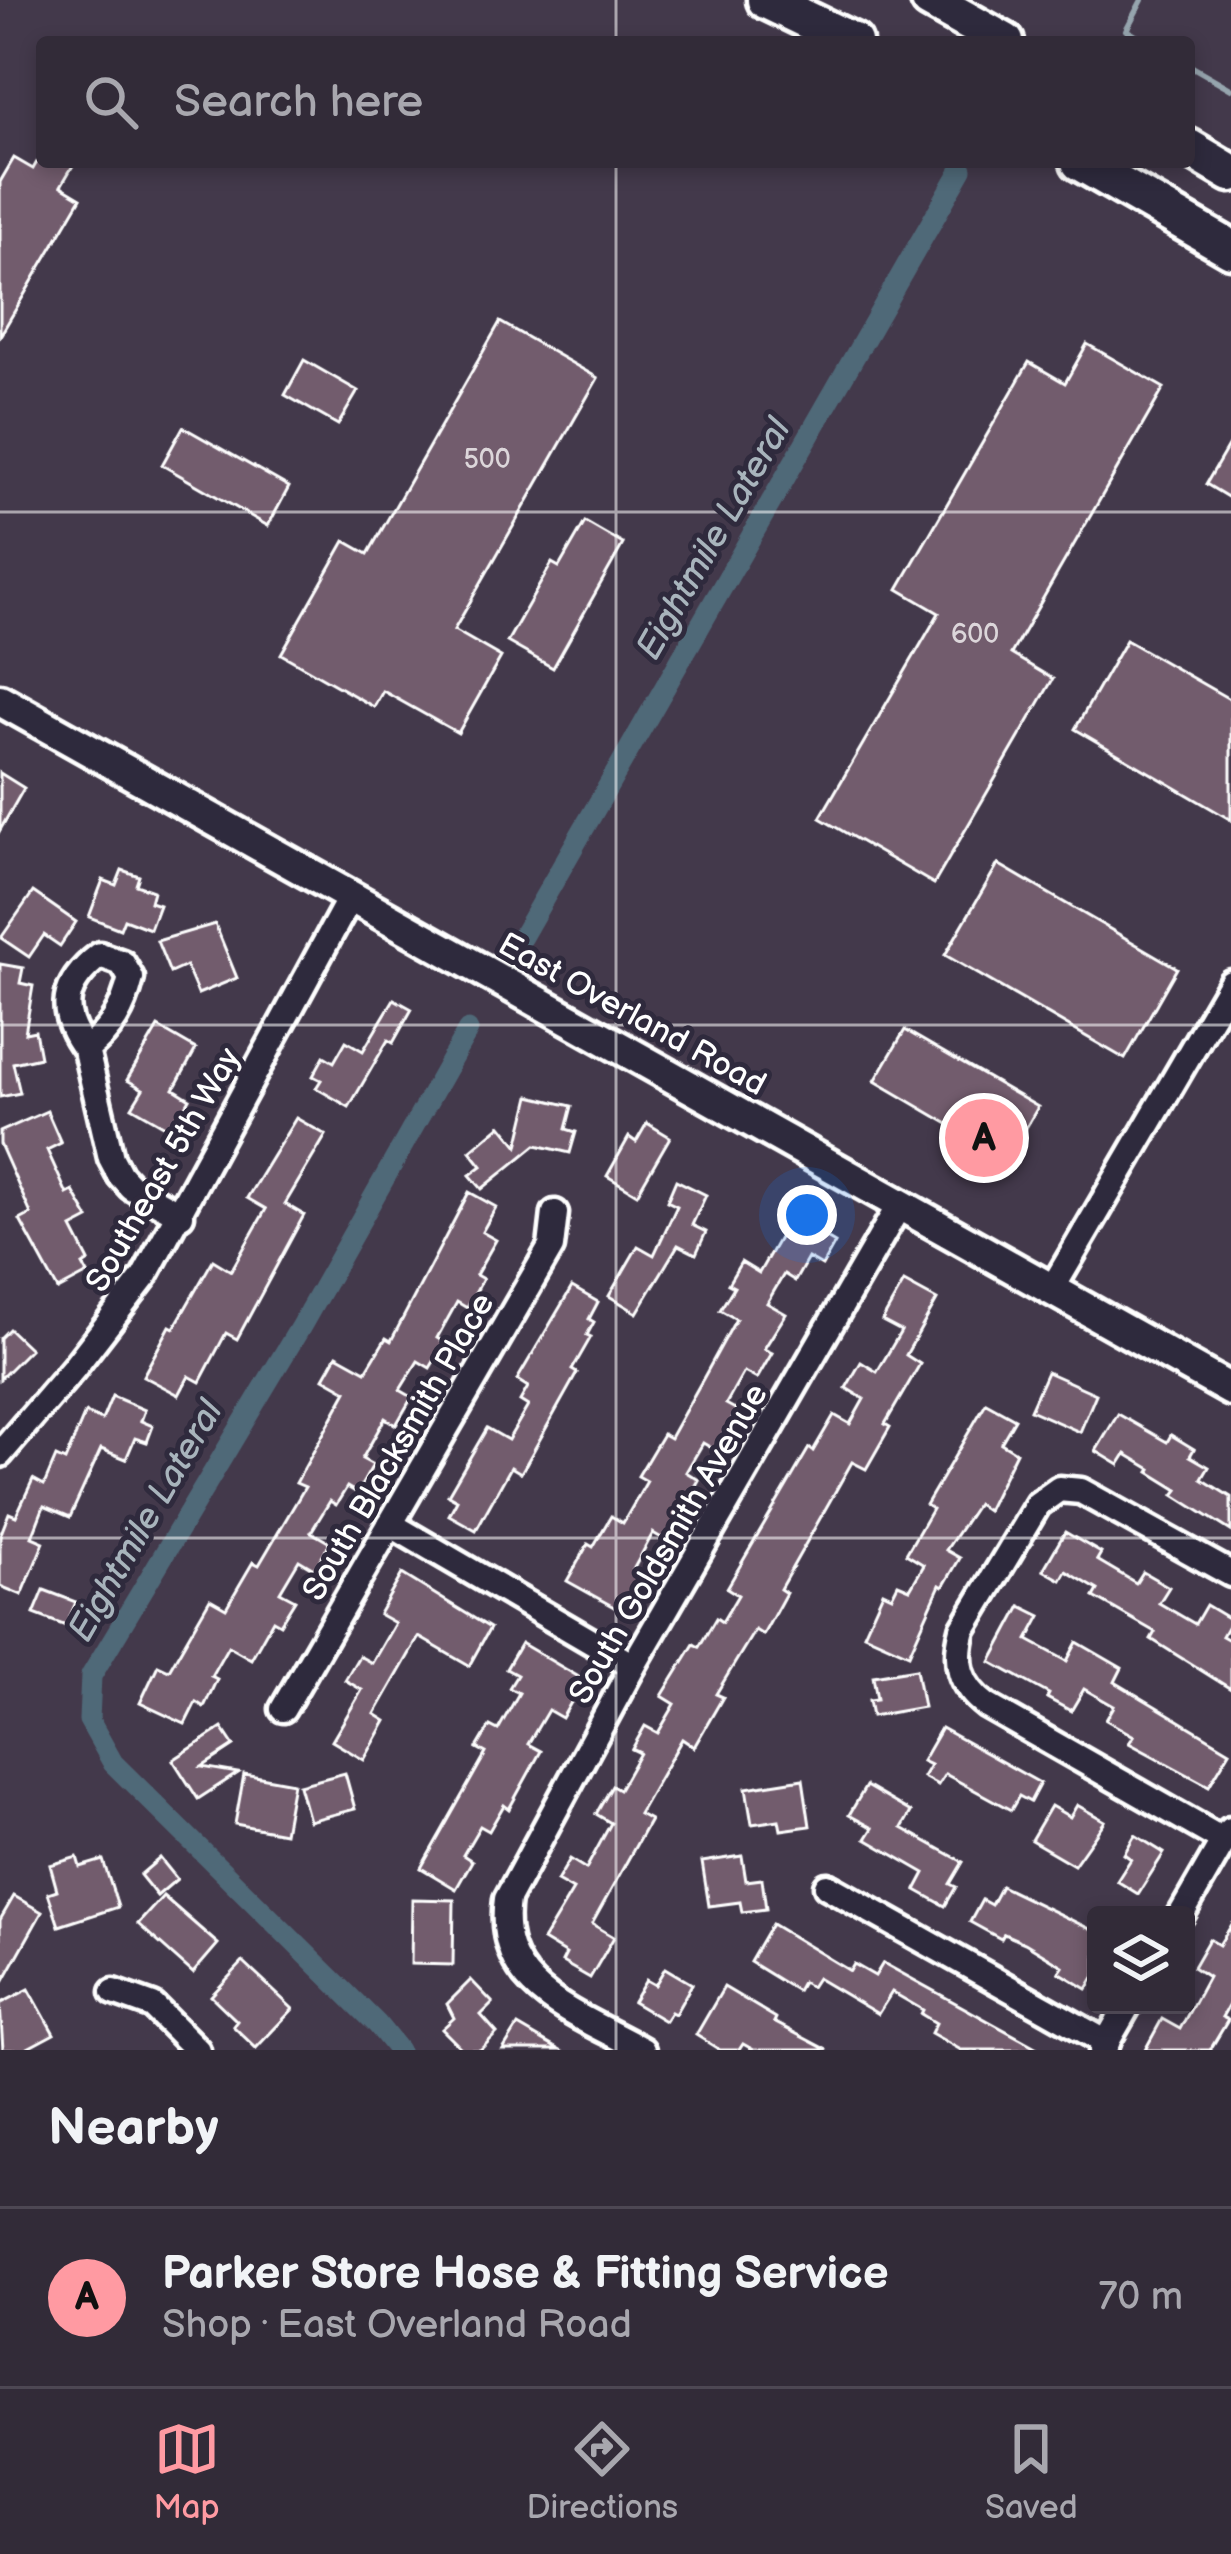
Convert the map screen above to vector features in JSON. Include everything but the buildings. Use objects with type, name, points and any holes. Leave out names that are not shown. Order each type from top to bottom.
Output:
[{"type":"highway","points":[[766,0],[841,36]]},
{"type":"highway","points":[[802,0],[864,36]]},
{"type":"highway","points":[[930,0],[994,36]]},
{"type":"highway","points":[[940,0],[996,36]]},
{"type":"highway","points":[[1195,152],[1231,173]]},
{"type":"highway","points":[[1090,168],[1231,249]]},
{"type":"main road","name":"East Overland Road","points":[[0,700],[1231,1390]]},
{"type":"street","name":"Southeast 5th Way","points":[[0,1454],[120,1311],[181,1215],[351,896]]},
{"type":"street","points":[[1052,1289],[1231,983]]},
{"type":"street","points":[[86,1049],[111,1159],[131,1186],[181,1215]]},
{"type":"street","name":"South Goldsmith Avenue","points":[[642,2050],[546,1996],[515,1964],[504,1920],[516,1879],[633,1666],[900,1204]]},
{"type":"street","name":"South Blacksmith Place","points":[[283,1709],[551,1247],[555,1213]]},
{"type":"street","points":[[1185,1906],[1227,1834],[986,1706],[972,1695],[958,1665],[963,1629],[1038,1504],[1058,1489],[1081,1491],[1231,1574]]},
{"type":"street","points":[[390,1524],[633,1666]]},
{"type":"street","points":[[827,1886],[1104,2046],[1123,2014]]},
{"type":"street","points":[[114,1992],[153,2006],[197,2050]]},
{"type":"waterway","points":[[1136,36],[1126,30],[1142,0]]},
{"type":"waterway","points":[[1195,68],[1231,89]]},
{"type":"waterway","name":"Eightmile Lateral","points":[[520,940],[962,169]]},
{"type":"waterway","name":"Eightmile Lateral","points":[[398,2050],[113,1763],[89,1720],[91,1676],[301,1326],[468,1030]]},
{"type":"place","name":"Parker Store Hose & Fitting Service","points":[[984,1138]]}]
